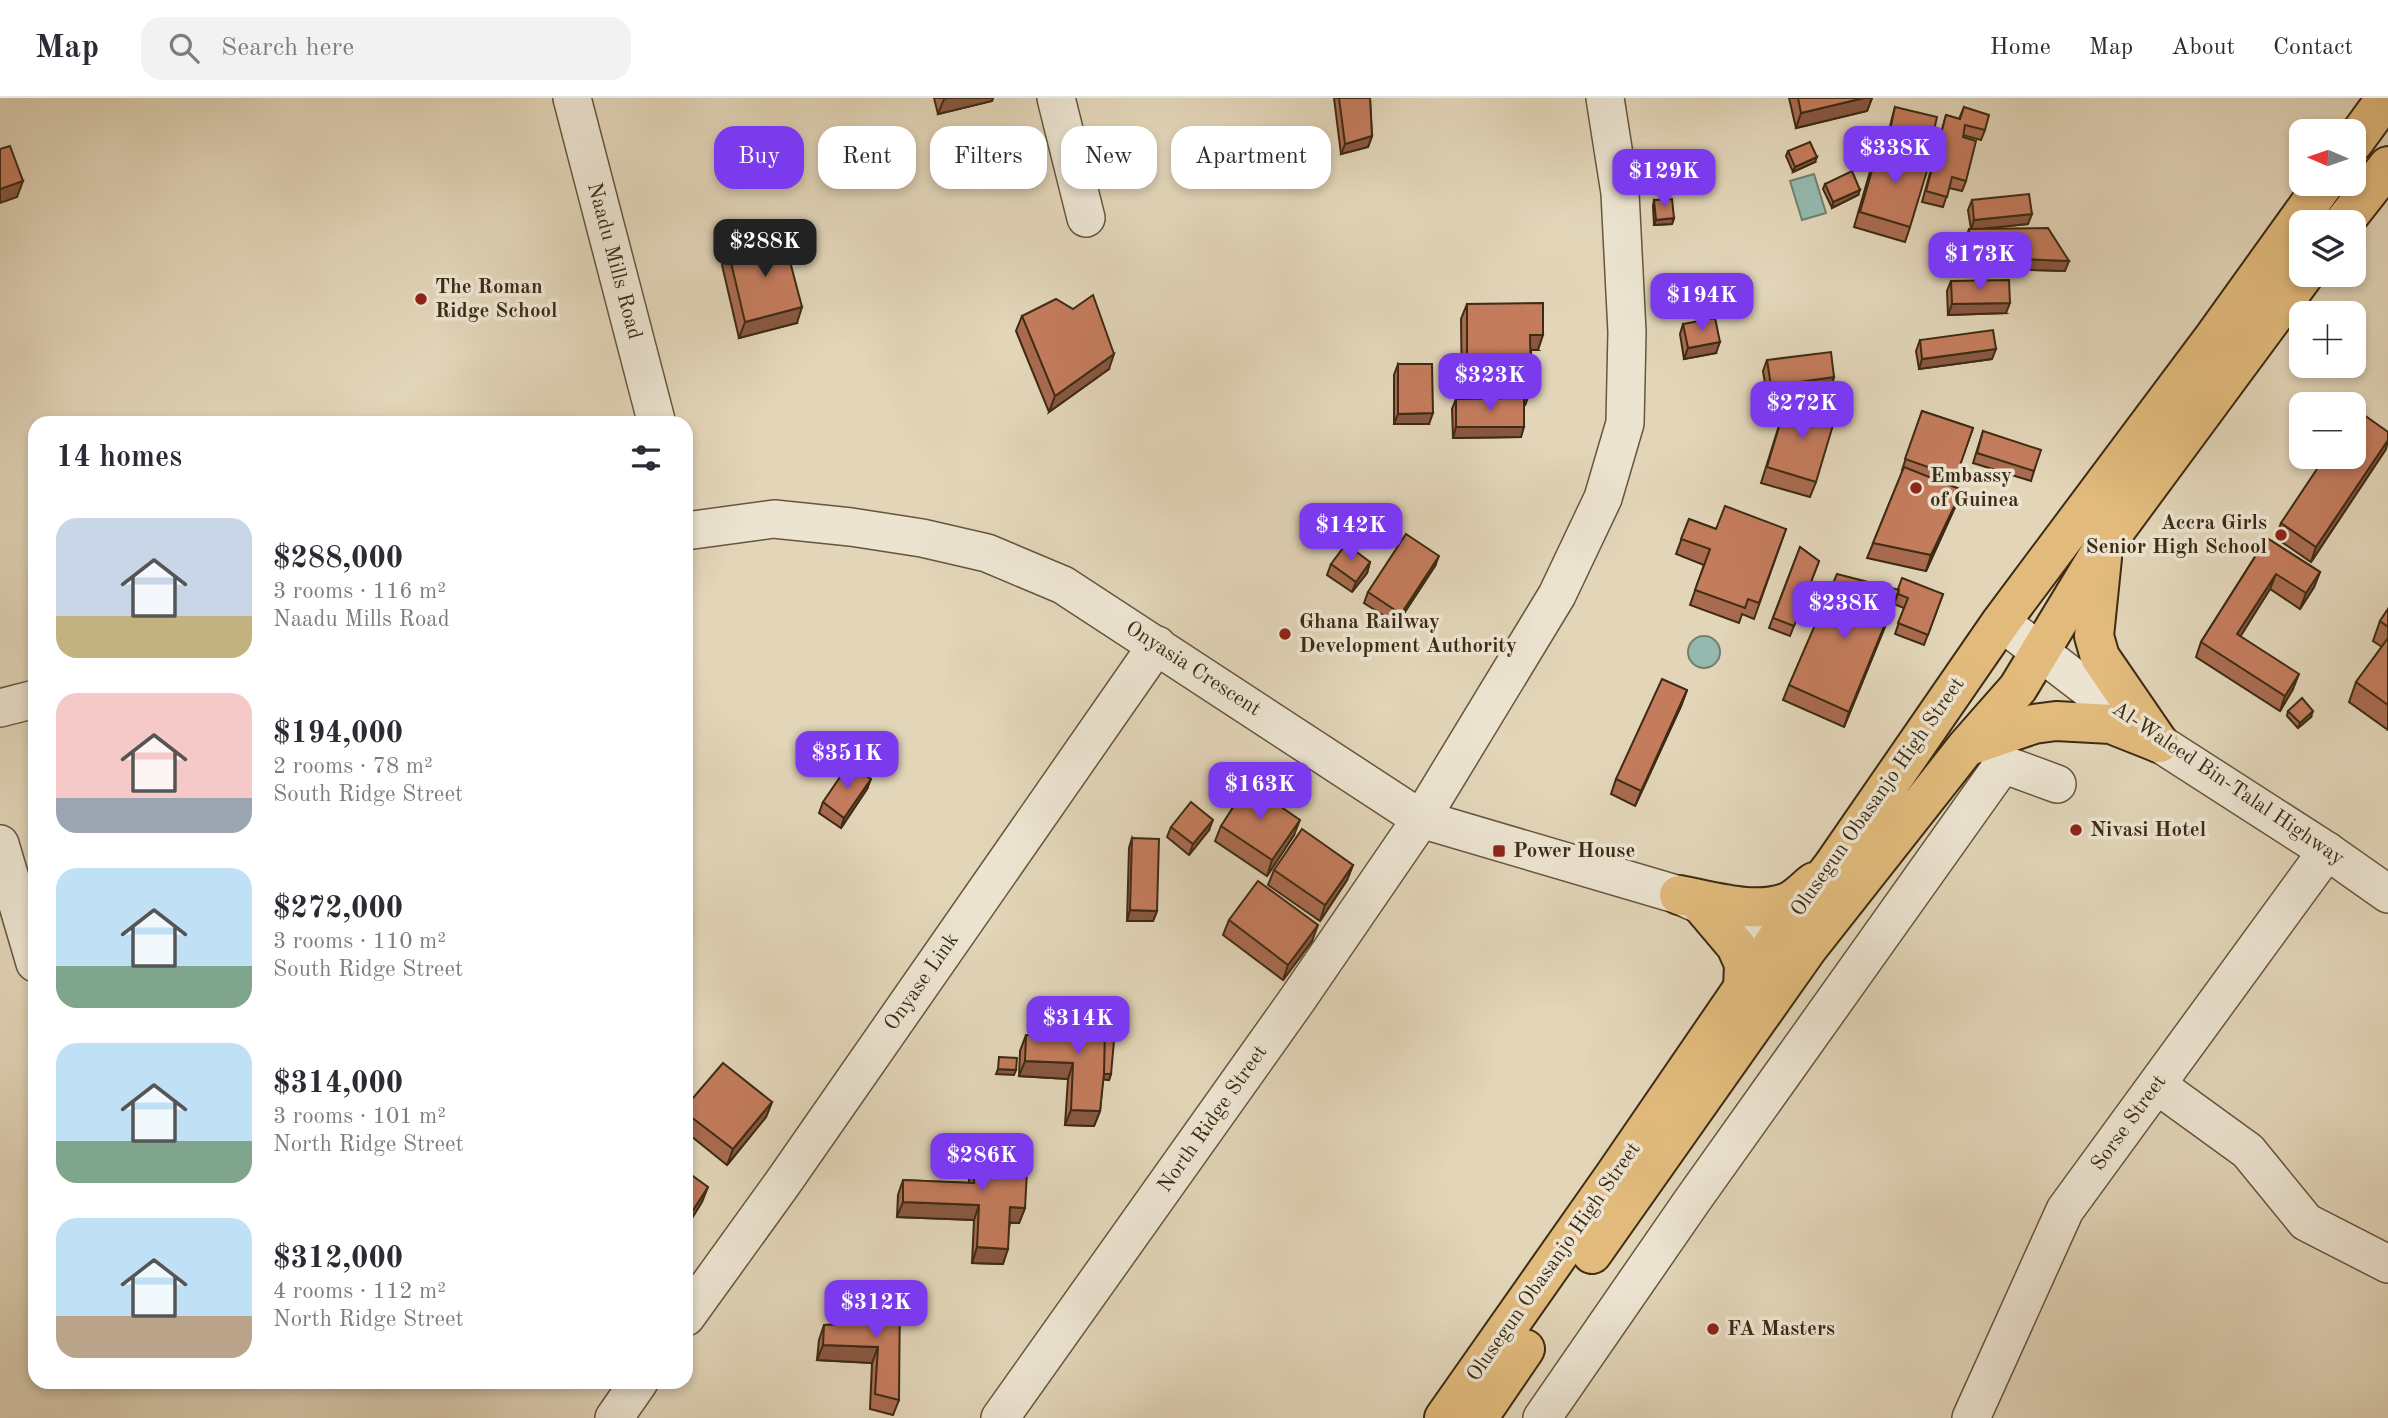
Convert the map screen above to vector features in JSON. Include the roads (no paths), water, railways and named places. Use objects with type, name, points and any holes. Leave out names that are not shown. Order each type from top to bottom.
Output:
[{"type":"main road","points":[[2366,126],[2386,98]]},
{"type":"main road","points":[[2353,210],[2388,166]]},
{"type":"main road","name":"Olusegun Obasanjo High Street","points":[[1478,1418],[1794,941],[1832,867],[2001,622],[2214,337],[2315,196]]},
{"type":"main road","name":"Olusegun Obasanjo High Street","points":[[1444,1418],[1743,990],[1794,941],[2018,688],[2104,547],[2295,287]]},
{"type":"main road","points":[[2104,547],[2094,636],[2100,657],[2159,743]]},
{"type":"main road","points":[[1967,746],[2034,724],[2056,721],[2111,724],[2159,743]]},
{"type":"main road","points":[[1691,901],[1771,906],[1790,901],[1832,867]]},
{"type":"main road","points":[[1691,901],[1736,946],[1744,964],[1743,990]]},
{"type":"main road","points":[[1416,1418],[1477,1372]]},
{"type":"street","name":"Naadu Mills Road","points":[[572,98],[655,416]]},
{"type":"street","points":[[1056,98],[1086,218]]},
{"type":"street","name":"North Ridge Street","points":[[1000,1418],[1289,1011],[1421,818],[1557,595],[1603,498],[1625,423],[1627,332],[1620,194],[1605,98]]},
{"type":"street","name":"Onyasia Crescent","points":[[693,530],[774,519],[887,532],[987,553],[1063,585],[1421,818],[1559,858],[1691,901],[1794,941]]},
{"type":"street","name":"Al-Waleed Bin-Talal Highway","points":[[2001,622],[2159,743],[2327,851],[2388,894]]},
{"type":"street","name":"Onyase Link","points":[[693,1307],[1157,645]]},
{"type":"street","points":[[0,708],[28,701]]},
{"type":"street","points":[[1542,1418],[1692,1201],[1998,771],[2008,766],[2057,784]]},
{"type":"street","points":[[0,844],[28,939]]},
{"type":"street","name":"Sorse Street","points":[[1971,1418],[2064,1210],[2327,851]]},
{"type":"street","points":[[2157,1085],[2248,1151],[2306,1222],[2388,1264]]},
{"type":"street","points":[[614,1418],[634,1389]]},
{"type":"water","points":[[1814,174],[1826,213],[1802,220],[1790,181]]},
{"type":"water","points":[[1704,636],[1715,641],[1720,652],[1715,663],[1704,668],[1693,663],[1688,652],[1693,641]]},
{"type":"place","name":"The Roman Ridge School","points":[[421,299]]},
{"type":"place","name":"Embassy of Guinea","points":[[1916,488]]},
{"type":"place","name":"Accra Girls Senior High School","points":[[2281,535]]},
{"type":"place","name":"Ghana Railway Development Authority","points":[[1285,634]]},
{"type":"place","name":"Nivasi Hotel","points":[[2076,830]]},
{"type":"place","name":"Power House","points":[[1499,851]]},
{"type":"place","name":"FA Masters","points":[[1713,1329]]}]
